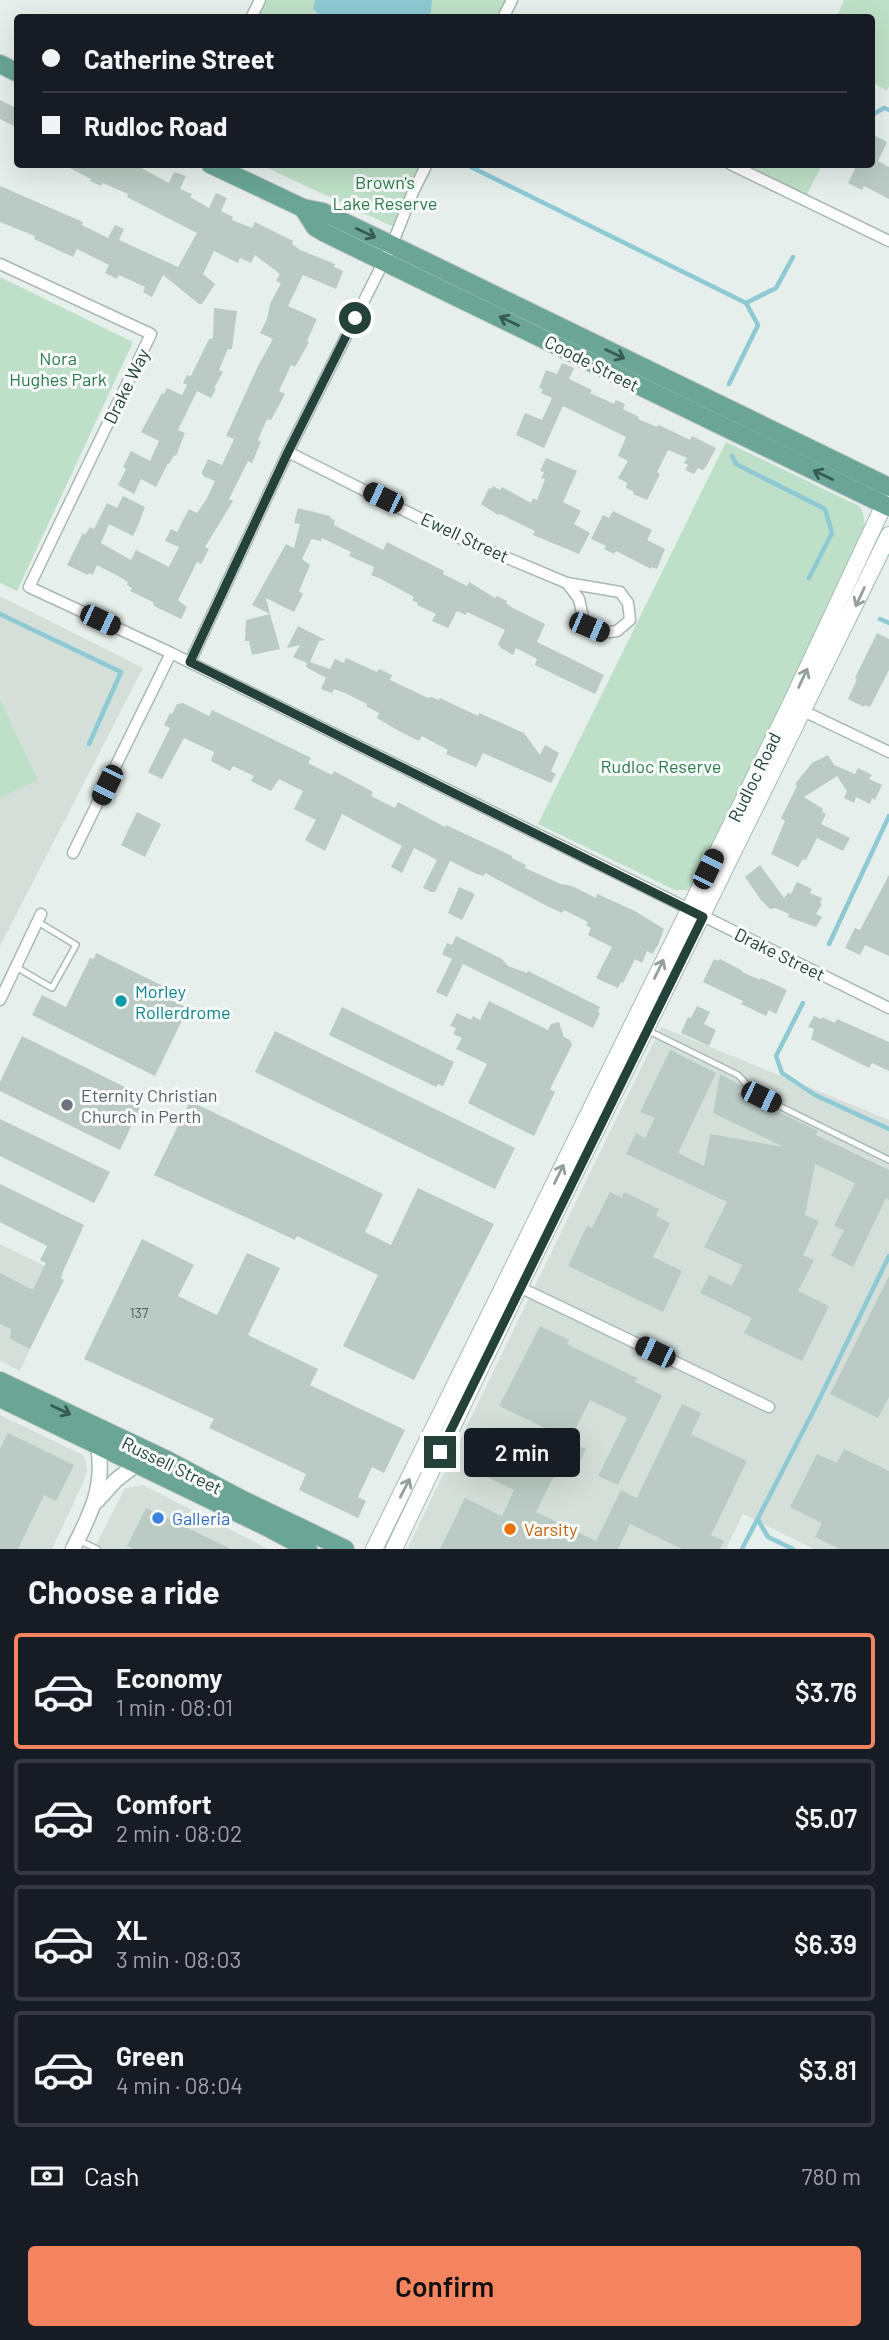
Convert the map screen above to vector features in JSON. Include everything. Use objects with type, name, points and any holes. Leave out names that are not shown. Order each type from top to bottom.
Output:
[{"type":"main road","name":"Coode Street","points":[[218,168],[303,208],[323,212],[392,245],[888,498]]},
{"type":"main road","name":"Coode Street","points":[[303,208],[315,227],[382,261],[888,498]]},
{"type":"main road","name":"Rudloc Road","points":[[797,708],[888,498]]},
{"type":"main road","name":"Rudloc Road","points":[[394,1549],[513,1284],[797,708],[889,535]]},
{"type":"main road","name":"Rudloc Road","points":[[374,1549],[646,1030],[695,913]]},
{"type":"main road","name":"Russell Street","points":[[0,1381],[118,1447],[137,1464],[308,1549]]},
{"type":"main road","name":"Russell Street","points":[[0,1398],[98,1445],[118,1447],[167,1460],[345,1549]]},
{"type":"street","points":[[190,662],[288,452],[392,245],[425,168]]},
{"type":"street","points":[[738,168],[889,241]]},
{"type":"street","name":"Drake Way","points":[[0,264],[150,334],[29,587]]},
{"type":"street","name":"Ewell Street","points":[[288,452],[456,536],[566,583],[620,592],[628,603],[630,620],[617,631],[602,633],[589,627],[583,617],[579,599],[566,583]]},
{"type":"street","name":"Drake Street","points":[[29,587],[190,662],[889,1008]]},
{"type":"street","points":[[74,853],[171,653]]},
{"type":"street","points":[[797,708],[889,752]]},
{"type":"street","points":[[0,1000],[39,918]]},
{"type":"street","points":[[513,1284],[769,1407]]},
{"type":"street","points":[[75,1544],[95,1503],[102,1467],[98,1445]]},
{"type":"street","points":[[95,1503],[137,1464]]},
{"type":"lane","points":[[16,967],[52,988],[76,944],[39,918]]},
{"type":"lane","points":[[646,1030],[738,1075],[747,1089],[761,1097],[889,1160]]},
{"type":"lane","points":[[75,1544],[97,1549]]},
{"type":"shaded area","points":[[0,596],[143,668],[0,946]]},
{"type":"shaded area","points":[[661,1027],[889,1120],[889,1549],[814,1549],[743,1514],[726,1549],[407,1549]]},
{"type":"shaded area","points":[[0,1244],[63,1275],[20,1371],[0,1361]]},
{"type":"shaded area","points":[[0,1415],[83,1455],[86,1462],[87,1471],[83,1483],[52,1549],[0,1549]]},
{"type":"shaded area","name":"Galleria","points":[[143,1485],[268,1549],[94,1549],[125,1488]]},
{"type":"green space","points":[[265,0],[512,0],[505,14],[258,14]]},
{"type":"green space","points":[[844,0],[889,0],[887,91],[875,84],[875,14],[838,14]]},
{"type":"green space","name":"Brown's Lake Reserve","points":[[267,168],[427,168],[398,229]]},
{"type":"green space","points":[[745,168],[820,168],[804,200]]},
{"type":"green space","name":"Nora Hughes Park","points":[[0,277],[133,342],[17,591],[0,583]]},
{"type":"green space","name":"Rudloc Reserve","points":[[726,442],[859,506],[865,528],[830,613],[691,890],[675,890],[538,824]]},
{"type":"green space","points":[[0,700],[38,780],[0,798]]},
{"type":"water","points":[[315,0],[432,0],[430,14],[319,14],[313,9]]},
{"type":"building","points":[[0,100],[14,107],[14,126],[0,119]]},
{"type":"building","points":[[875,136],[887,142],[878,161],[889,167],[889,199],[864,186],[862,190],[848,183],[855,168],[875,168]]},
{"type":"building","points":[[70,168],[141,168],[169,183],[174,172],[186,176],[180,189],[192,194],[190,197],[209,208],[216,193],[227,198],[221,211],[233,217],[232,220],[252,228],[255,222],[293,241],[292,244],[300,250],[335,264],[334,267],[343,271],[336,289],[303,275],[288,306],[317,319],[307,341],[309,342],[295,367],[291,365],[279,391],[285,394],[271,420],[267,419],[252,463],[248,461],[229,499],[233,501],[205,547],[209,549],[201,564],[197,562],[178,600],[187,607],[181,619],[130,591],[132,588],[127,585],[128,582],[97,565],[93,575],[88,575],[67,565],[83,533],[85,535],[90,527],[94,529],[107,503],[117,508],[123,496],[145,507],[133,536],[109,524],[101,543],[131,560],[136,550],[169,567],[179,547],[165,541],[171,529],[177,532],[189,509],[197,513],[206,500],[215,481],[203,476],[202,472],[208,459],[222,465],[234,439],[226,436],[273,339],[260,333],[281,283],[276,281],[280,274],[255,255],[251,263],[240,258],[238,263],[214,251],[203,274],[215,284],[202,304],[163,275],[152,297],[143,292],[145,287],[119,275],[117,279],[105,273],[109,265],[77,249],[73,257],[34,239],[35,236],[0,222],[0,186],[83,222],[82,225],[108,238],[115,225],[124,229],[119,240],[178,267],[197,233],[127,197],[128,194],[103,183],[101,186],[90,181],[91,179]]},
{"type":"building","points":[[214,308],[237,311],[232,349],[228,349],[219,370],[223,372],[214,388],[216,389],[211,398],[197,391],[178,430],[185,433],[176,456],[168,463],[156,487],[141,479],[134,494],[118,485],[126,469],[123,467],[131,451],[150,461],[159,441],[141,432],[167,388],[182,395],[187,385],[183,383],[187,375],[191,376],[209,339],[213,338]]},
{"type":"building","points":[[562,363],[574,368],[569,379],[592,390],[590,393],[614,404],[616,400],[625,404],[623,409],[639,417],[638,419],[657,427],[659,425],[690,440],[692,436],[716,448],[707,465],[703,470],[698,468],[694,474],[685,470],[688,465],[684,463],[687,458],[668,450],[647,500],[633,494],[634,492],[626,488],[627,483],[618,478],[628,461],[618,456],[626,437],[563,406],[544,448],[516,435],[525,413],[542,420],[552,398],[541,393],[543,389],[539,388],[546,370],[557,374]]},
{"type":"building","points":[[546,458],[577,471],[563,502],[581,511],[574,524],[590,533],[579,554],[533,535],[535,531],[498,515],[481,504],[489,488],[493,486],[500,490],[502,487],[531,503],[533,498],[537,500],[545,479],[541,478],[544,472],[540,471]]},
{"type":"building","points":[[298,508],[330,516],[335,520],[334,525],[383,550],[387,542],[467,586],[469,582],[495,598],[497,596],[507,601],[511,607],[545,624],[537,642],[604,675],[595,694],[535,665],[537,659],[516,648],[513,655],[501,648],[498,644],[505,630],[467,612],[466,615],[457,611],[448,628],[432,621],[436,614],[417,605],[418,603],[412,600],[414,597],[371,575],[374,567],[349,556],[351,552],[322,538],[321,541],[311,540],[302,559],[310,565],[299,591],[303,594],[294,612],[266,598],[270,614],[252,605],[286,544],[294,548],[300,524],[294,523]]},
{"type":"building","points":[[613,511],[652,530],[647,540],[665,549],[657,569],[651,569],[616,551],[614,554],[604,549],[606,546],[591,539],[603,515],[609,518]]},
{"type":"building","points":[[270,614],[280,649],[252,655],[249,641],[245,641],[246,620]]},
{"type":"building","points":[[298,626],[325,640],[319,641],[310,662],[330,669],[335,659],[344,663],[346,658],[377,672],[379,669],[392,675],[390,680],[428,698],[440,698],[524,733],[540,755],[545,745],[559,753],[551,771],[556,774],[551,783],[483,753],[476,767],[446,754],[448,750],[422,736],[419,741],[397,730],[377,718],[379,713],[366,706],[367,704],[334,689],[332,693],[321,689],[326,678],[306,667],[307,663],[293,657],[300,645],[287,648]]},
{"type":"building","points":[[877,633],[889,639],[889,670],[870,707],[864,707],[848,699]]},
{"type":"building","points":[[183,703],[209,716],[212,710],[297,751],[311,758],[308,763],[332,775],[334,771],[373,792],[371,796],[395,808],[398,802],[445,827],[446,825],[512,856],[526,865],[525,868],[635,911],[664,929],[658,945],[652,954],[647,951],[642,963],[635,959],[618,988],[596,978],[612,947],[588,935],[591,928],[586,925],[588,922],[564,910],[562,913],[543,904],[485,873],[484,876],[477,874],[450,861],[435,892],[431,892],[423,888],[437,860],[414,848],[402,873],[391,867],[402,846],[342,814],[325,851],[305,840],[316,820],[294,809],[303,791],[279,779],[271,791],[251,781],[254,776],[233,766],[230,771],[211,761],[214,752],[184,738],[162,779],[148,772],[170,728],[164,725],[170,713],[172,714],[177,704]]},
{"type":"building","points":[[828,755],[834,765],[855,774],[858,768],[872,775],[869,779],[882,785],[870,804],[856,797],[854,803],[844,798],[847,791],[837,776],[804,797],[823,809],[822,812],[826,814],[821,824],[850,838],[843,851],[817,838],[806,860],[803,859],[798,867],[771,854],[785,821],[781,818],[797,786],[795,784],[812,763]]},
{"type":"building","points":[[137,812],[161,824],[145,857],[121,845]]},
{"type":"building","points":[[760,865],[784,898],[788,893],[791,894],[797,882],[812,889],[810,893],[822,898],[822,904],[816,914],[822,917],[816,927],[788,917],[789,914],[776,908],[770,909],[761,900],[745,877]]},
{"type":"building","points":[[889,875],[889,956],[865,945],[860,955],[845,948],[855,928],[860,930]]},
{"type":"building","points":[[459,887],[475,894],[462,920],[448,913]]},
{"type":"building","points":[[456,936],[502,959],[508,966],[527,973],[528,971],[600,1007],[593,1028],[463,964],[447,997],[436,992],[452,959],[442,954],[447,943],[452,945]]},
{"type":"building","name":"Morley Rollerdrome","points":[[96,953],[169,989],[166,994],[170,996],[169,999],[188,1008],[155,1076],[32,1015],[42,995],[66,1007],[90,958],[94,959]]},
{"type":"building","points":[[714,959],[720,959],[742,972],[787,990],[776,1014],[769,1010],[766,1016],[741,1004],[743,1001],[703,982]]},
{"type":"building","points":[[489,1001],[548,1030],[551,1024],[559,1022],[564,1037],[570,1040],[572,1045],[550,1089],[555,1092],[534,1136],[468,1103],[487,1064],[456,1049],[462,1038],[453,1034],[456,1028],[450,1026],[457,1013],[471,1020],[473,1016],[480,1020]]},
{"type":"building","points":[[697,1006],[710,1012],[704,1024],[716,1030],[709,1046],[681,1033],[688,1017],[691,1018]]},
{"type":"building","points":[[342,1007],[454,1062],[443,1086],[438,1084],[436,1087],[329,1035]]},
{"type":"building","points":[[814,1016],[835,1023],[837,1019],[889,1042],[889,1071],[872,1063],[869,1068],[811,1039],[814,1029],[808,1027]]},
{"type":"building","points":[[275,1031],[515,1148],[495,1189],[255,1072]]},
{"type":"building","points":[[22,1036],[145,1097],[120,1150],[0,1091],[0,1082]]},
{"type":"building","points":[[670,1050],[716,1073],[678,1153],[704,1166],[710,1134],[784,1147],[713,1113],[720,1074],[741,1086],[737,1092],[818,1131],[816,1135],[889,1170],[889,1200],[886,1198],[853,1267],[831,1256],[844,1230],[834,1226],[855,1183],[815,1164],[805,1215],[819,1221],[803,1255],[814,1260],[798,1291],[829,1306],[802,1361],[744,1333],[752,1318],[700,1293],[709,1275],[732,1286],[742,1265],[704,1247],[727,1202],[626,1154],[636,1133],[645,1138],[655,1118],[640,1112]]},
{"type":"building","points":[[190,1101],[383,1194],[365,1232],[391,1245],[418,1188],[494,1224],[414,1380],[343,1346],[378,1275],[297,1236],[295,1240],[154,1175]]},
{"type":"building","points":[[0,1119],[110,1172],[94,1203],[0,1156]]},
{"type":"building","points":[[0,1184],[84,1225],[60,1278],[64,1280],[30,1349],[10,1339],[11,1329],[0,1324],[0,1273],[33,1290],[46,1263],[40,1260],[47,1246],[0,1222]]},
{"type":"building","points":[[610,1192],[622,1198],[624,1192],[659,1209],[656,1216],[670,1223],[653,1257],[682,1271],[663,1312],[568,1266],[587,1226],[592,1228]]},
{"type":"building","points":[[142,1239],[194,1265],[178,1296],[217,1315],[247,1253],[280,1268],[248,1335],[318,1369],[310,1385],[405,1430],[384,1473],[372,1467],[358,1497],[366,1501],[358,1518],[299,1490],[306,1474],[209,1428],[214,1419],[84,1359]]},
{"type":"building","points":[[889,1276],[889,1397],[878,1418],[830,1394]]},
{"type":"building","points":[[540,1326],[569,1340],[567,1344],[637,1378],[635,1382],[662,1395],[618,1485],[598,1476],[627,1418],[590,1400],[570,1440],[499,1406]]},
{"type":"building","points":[[682,1404],[701,1413],[691,1434],[747,1461],[711,1535],[724,1541],[720,1549],[682,1549],[630,1524],[618,1549],[440,1549],[465,1498],[502,1516],[514,1490],[467,1467],[482,1439],[517,1457],[522,1447],[559,1466],[536,1512],[596,1541],[621,1490],[637,1498]]},
{"type":"building","points":[[8,1433],[74,1465],[56,1501],[44,1495],[18,1549],[0,1549],[0,1449]]},
{"type":"building","points":[[568,1441],[586,1449],[577,1467],[559,1458]]},
{"type":"building","points":[[844,1449],[889,1471],[889,1549],[840,1549],[815,1537],[822,1523],[790,1507],[817,1454],[837,1463]]},
{"type":"building","points":[[146,1508],[231,1549],[134,1549],[127,1546]]},
{"type":"waterway","points":[[875,113],[884,108],[889,110]]},
{"type":"waterway","points":[[473,168],[746,303],[758,325],[729,384]]},
{"type":"waterway","points":[[746,303],[776,288],[793,257]]},
{"type":"waterway","points":[[732,456],[736,464],[825,509],[832,533],[809,578]]},
{"type":"waterway","points":[[0,614],[121,672],[89,744]]},
{"type":"waterway","points":[[880,619],[889,623]]},
{"type":"waterway","points":[[829,944],[889,816]]},
{"type":"waterway","points":[[803,1003],[776,1056],[782,1073],[815,1095],[889,1129]]},
{"type":"waterway","points":[[742,1549],[889,1256]]},
{"type":"waterway","points":[[758,1520],[768,1537],[793,1549]]},
{"type":"place","name":"Morley Rollerdrome","points":[[121,1001]]},
{"type":"place","name":"Eternity Christian Church in Perth","points":[[67,1105]]},
{"type":"place","name":"Galleria","points":[[158,1518]]},
{"type":"place","name":"Varsity","points":[[510,1529]]},
{"type":"route","points":[[355,318],[288,452],[190,662],[703,917],[440,1452]]}]
